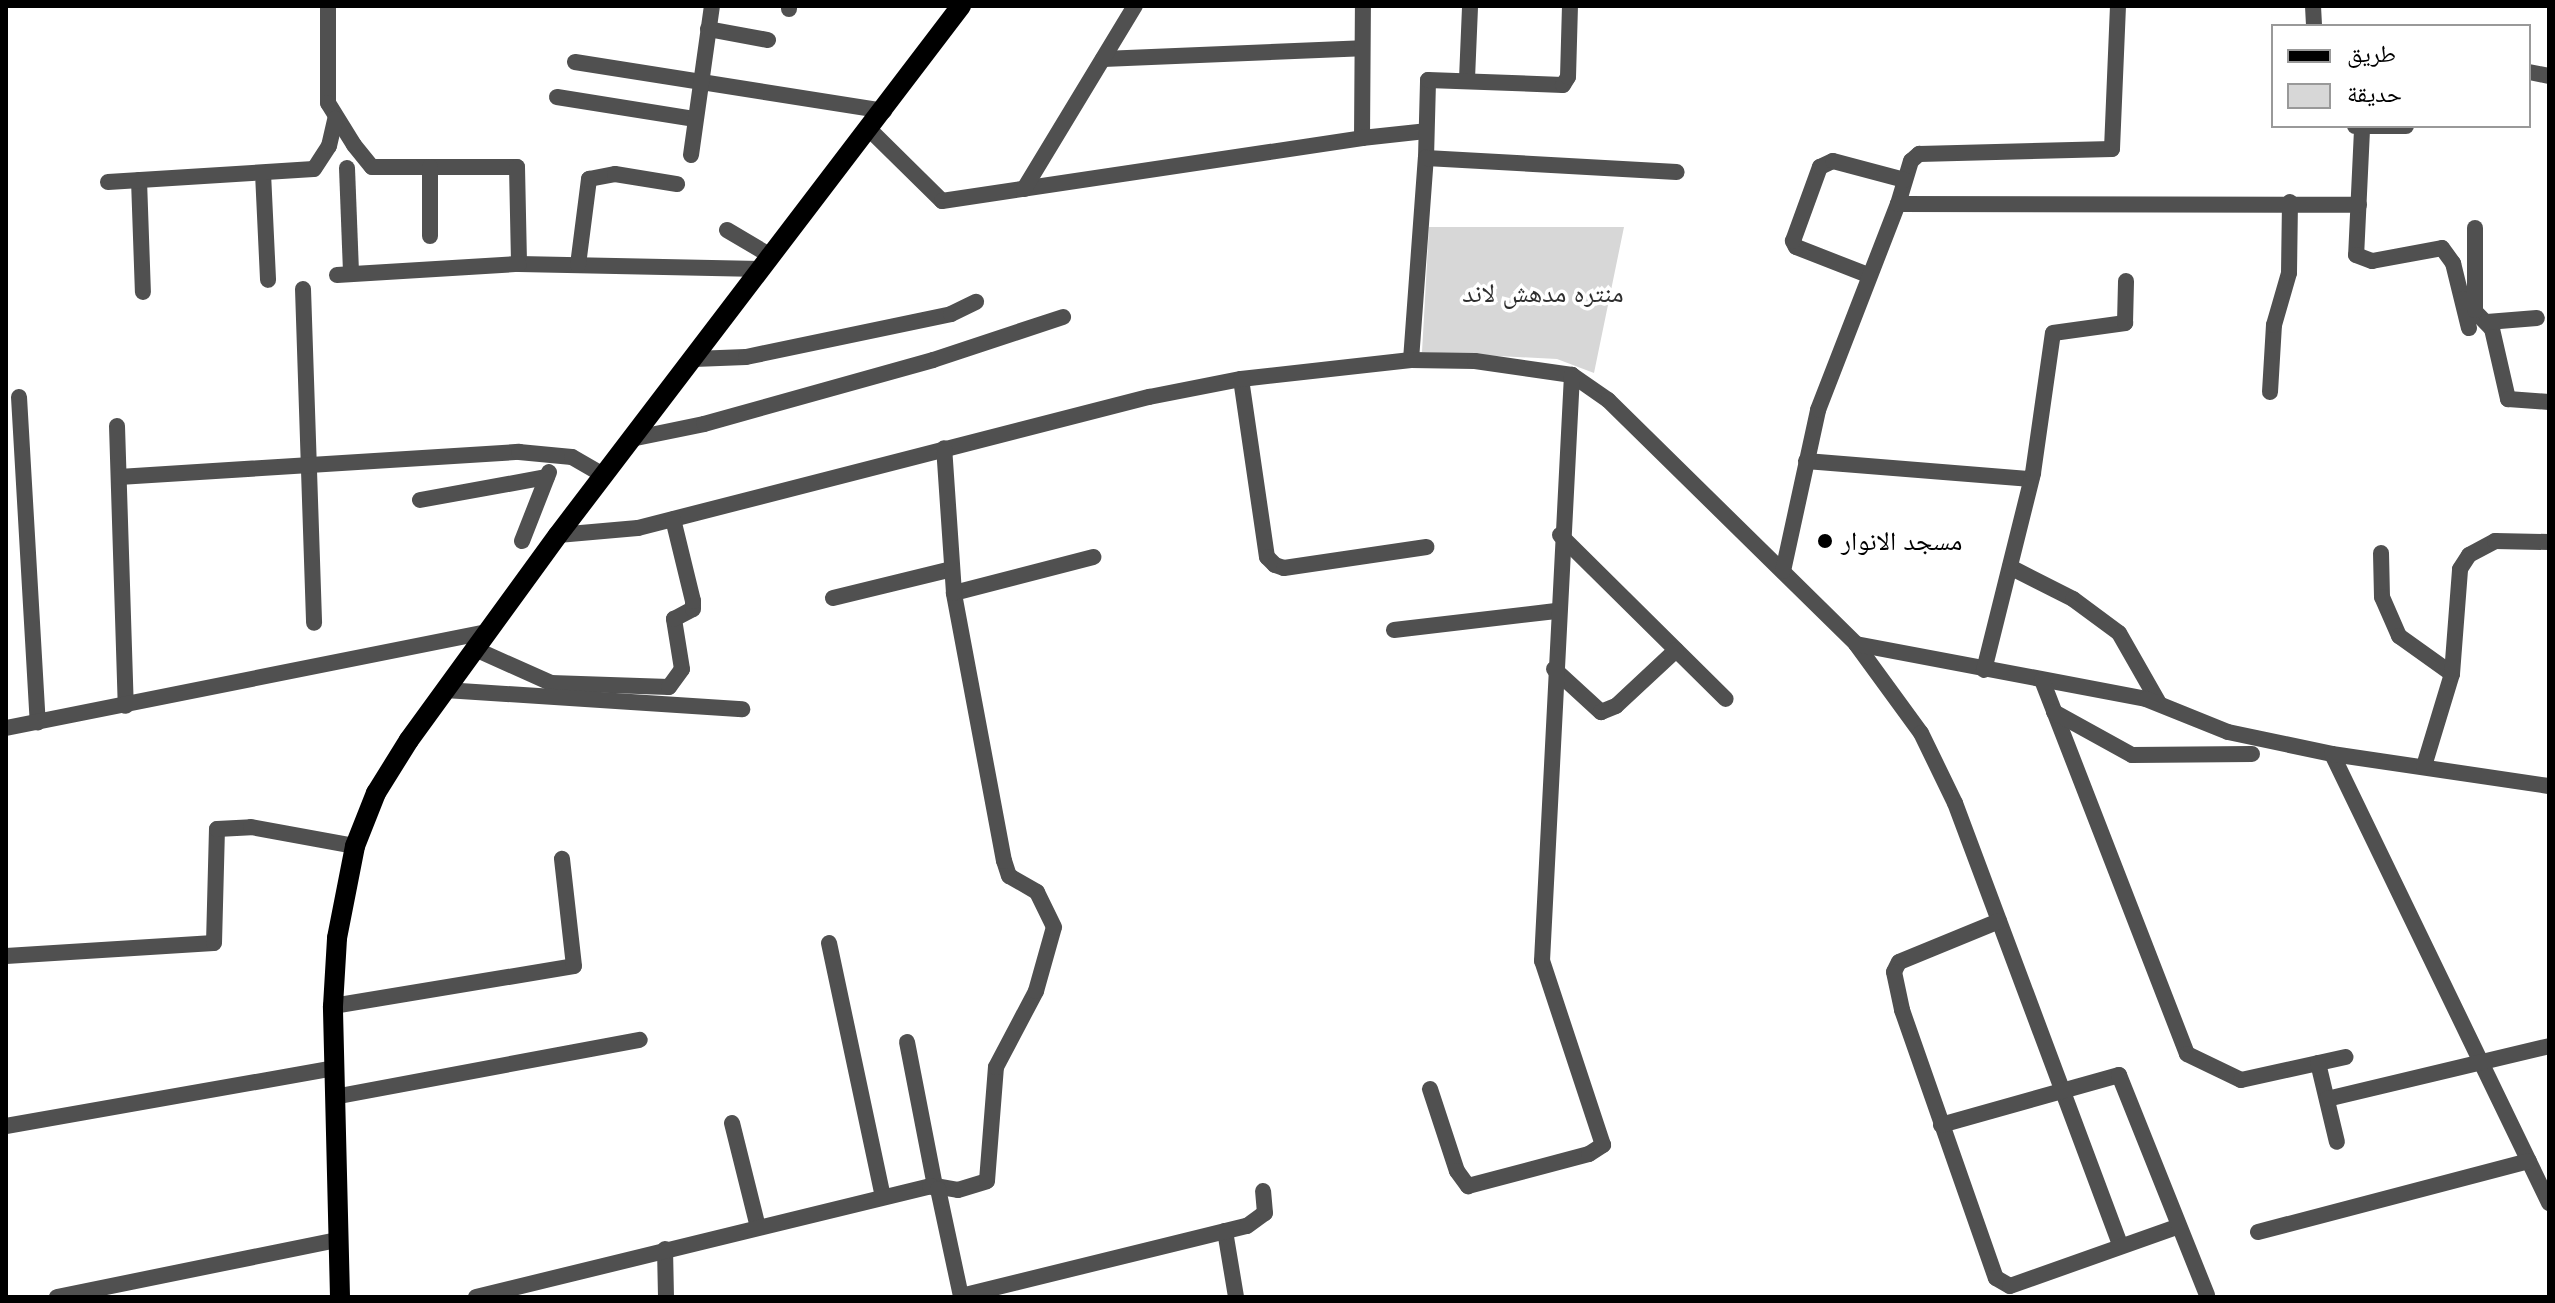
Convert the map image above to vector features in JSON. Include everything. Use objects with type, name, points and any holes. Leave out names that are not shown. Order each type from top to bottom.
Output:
[{"type":"main road","points":[[340,1297],[333,1006],[337,938],[355,846],[376,793],[445,690],[558,535],[636,438],[961,6]]},
{"type":"street","points":[[328,6],[328,103],[335,119],[372,167]]},
{"type":"street","points":[[691,155],[712,6]]},
{"type":"street","points":[[1024,189],[1135,6]]},
{"type":"street","points":[[1362,138],[1363,6]]},
{"type":"street","points":[[1467,79],[1470,6]]},
{"type":"street","points":[[1411,360],[1426,158],[1428,80],[1467,79],[1563,85],[1568,77],[1570,6]]},
{"type":"street","points":[[1783,571],[1806,461],[1832,366],[1898,204],[1911,161],[1931,152],[2112,149],[2118,6]]},
{"type":"street","points":[[708,29],[768,40]]},
{"type":"street","points":[[1103,59],[1362,48]]},
{"type":"street","points":[[575,62],[884,111]]},
{"type":"street","points":[[557,97],[695,119]]},
{"type":"street","points":[[314,169],[329,146],[335,119]]},
{"type":"street","points":[[2358,128],[2358,259],[2442,248],[2451,257],[2475,310],[2499,348],[2508,399],[2549,402]]},
{"type":"street","points":[[870,130],[937,200],[1426,131]]},
{"type":"street","points":[[1426,158],[1677,172]]},
{"type":"street","points":[[1868,275],[1796,247],[1793,241],[1820,167],[1833,161],[1905,180]]},
{"type":"street","points":[[430,167],[430,236]]},
{"type":"street","points":[[108,182],[314,169],[517,167],[519,264]]},
{"type":"street","points":[[347,168],[344,275],[519,264],[766,263]]},
{"type":"street","points":[[263,173],[268,280]]},
{"type":"street","points":[[578,265],[589,179],[615,174],[677,184]]},
{"type":"street","points":[[139,180],[143,292]]},
{"type":"street","points":[[1898,204],[2290,202],[2359,205]]},
{"type":"street","points":[[2270,392],[2274,325],[2289,273],[2290,202]]},
{"type":"street","points":[[2469,328],[2475,310],[2475,228]]},
{"type":"street","points":[[727,230],[766,263]]},
{"type":"street","points":[[1984,670],[2031,479],[2053,333],[2125,323],[2126,281]]},
{"type":"street","points":[[303,289],[314,623]]},
{"type":"street","points":[[694,359],[746,357],[951,314],[976,302]]},
{"type":"street","points":[[2475,310],[2537,318]]},
{"type":"street","points":[[636,438],[704,424],[933,360],[1063,317]]},
{"type":"street","points":[[558,535],[616,533],[944,448],[1241,379],[1411,360],[1475,361],[1572,375],[1608,400],[1856,644],[1938,761],[2120,1245]]},
{"type":"street","points":[[1430,1089],[1457,1171],[1468,1186],[1589,1154],[1603,1145],[1542,961],[1556,611],[1572,375]]},
{"type":"street","points":[[1241,379],[1267,557],[1275,565],[1284,568],[1426,547]]},
{"type":"street","points":[[19,397],[38,722]]},
{"type":"street","points":[[117,426],[126,706]]},
{"type":"street","points":[[476,1297],[883,1196],[935,1186],[950,1190],[975,1186],[991,1172],[996,1067],[1031,1003],[1054,927],[1037,892],[1009,876],[1004,861],[954,593],[944,448]]},
{"type":"street","points":[[522,541],[556,454]]},
{"type":"street","points":[[119,477],[308,463],[556,454],[605,476]]},
{"type":"street","points":[[1806,461],[2031,479]]},
{"type":"street","points":[[420,500],[547,477]]},
{"type":"street","points":[[6,728],[480,641],[551,683],[669,687],[682,669],[674,619],[693,609],[673,519]]},
{"type":"street","points":[[1560,535],[1726,699]]},
{"type":"street","points":[[2424,766],[2452,674],[2456,590],[2469,555],[2495,541],[2549,542]]},
{"type":"street","points":[[2381,553],[2382,597],[2399,636],[2452,674]]},
{"type":"street","points":[[954,593],[1093,557]]},
{"type":"street","points":[[2010,567],[2073,599],[2119,633],[2159,703]]},
{"type":"street","points":[[833,598],[952,569]]},
{"type":"street","points":[[1394,630],[1556,611]]},
{"type":"street","points":[[1856,644],[2159,703],[2228,732],[2332,754],[2549,786]]},
{"type":"street","points":[[1554,669],[1601,712],[1616,706],[1676,650]]},
{"type":"street","points":[[2042,680],[2187,1054],[2241,1080],[2346,1057]]},
{"type":"street","points":[[445,690],[742,709]]},
{"type":"street","points":[[2054,712],[2132,755],[2252,754]]},
{"type":"street","points":[[2332,754],[2537,1167],[2549,1203]]},
{"type":"street","points":[[6,956],[214,943],[217,829],[251,827],[355,846]]},
{"type":"street","points":[[333,1006],[574,966],[562,859]]},
{"type":"street","points":[[1999,921],[1895,966],[1902,1010],[2001,1285],[2179,1226]]},
{"type":"street","points":[[829,943],[883,1196]]},
{"type":"street","points":[[334,1097],[640,1040]]},
{"type":"street","points":[[907,1042],[935,1186],[961,1296],[1259,1220],[1265,1213],[1263,1191]]},
{"type":"street","points":[[2327,1099],[2484,1065],[2549,1046]]},
{"type":"street","points":[[2318,1063],[2337,1142]]},
{"type":"street","points":[[6,1126],[334,1068]]},
{"type":"street","points":[[1941,1125],[2114,1075],[2124,1079],[2207,1295]]},
{"type":"street","points":[[732,1123],[758,1227]]},
{"type":"street","points":[[2258,1232],[2537,1167]]},
{"type":"street","points":[[1225,1231],[1236,1297]]},
{"type":"street","points":[[57,1297],[338,1240]]},
{"type":"street","points":[[665,1249],[666,1297]]},
{"type":"green space","name":"منتره مدهش لاند","points":[[1429,227],[1624,227],[1594,373],[1557,359],[1422,352]]},
{"type":"place","name":"مسجد الانوار","points":[[1825,541]]}]
